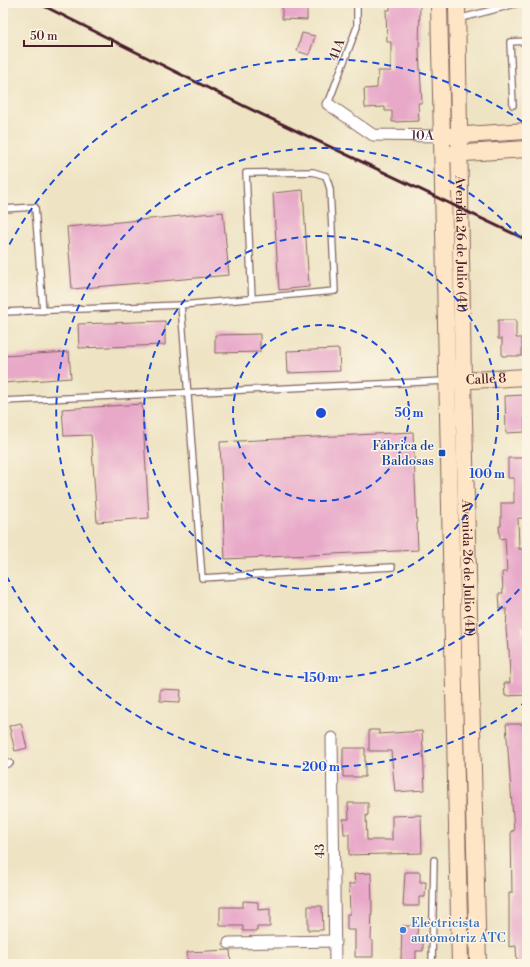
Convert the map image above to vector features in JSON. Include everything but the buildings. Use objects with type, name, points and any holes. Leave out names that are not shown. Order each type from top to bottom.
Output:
[{"type":"main road","name":"Avenida 26 de Julio (41)","points":[[439,3],[441,154],[460,964]]},
{"type":"main road","name":"Avenida 26 de Julio (41)","points":[[457,3],[463,380],[478,964]]},
{"type":"main road","name":"10A","points":[[441,136],[527,131]]},
{"type":"main road","name":"10A","points":[[441,154],[527,149]]},
{"type":"main road","name":"Calle 8","points":[[446,381],[527,377]]},
{"type":"street","name":"10A","points":[[328,104],[373,135],[441,136]]},
{"type":"street","name":"43","points":[[332,738],[335,964]]},
{"type":"street","points":[[229,943],[335,941]]},
{"type":"lane","name":"41A","points":[[328,104],[357,27],[357,3]]},
{"type":"lane","points":[[458,19],[518,3]]},
{"type":"lane","points":[[513,105],[510,42],[527,41]]},
{"type":"lane","points":[[3,312],[181,305],[252,299],[335,291],[330,189],[326,176],[313,172],[246,173],[252,299]]},
{"type":"lane","points":[[3,209],[35,207],[43,311]]},
{"type":"lane","points":[[181,305],[202,578],[392,567]]},
{"type":"lane","points":[[3,401],[446,381]]},
{"type":"lane","points":[[3,764],[10,763]]},
{"type":"lane","points":[[432,964],[434,860]]},
{"type":"green space","points":[[455,417],[457,417],[471,964],[468,964],[467,941]]},
{"type":"railway","points":[[38,3],[244,106],[527,240]]},
{"type":"place","name":"Fábrica de Baldosas","points":[[442,453]]},
{"type":"place","name":"Electricista automotriz ATC","points":[[403,930]]}]
